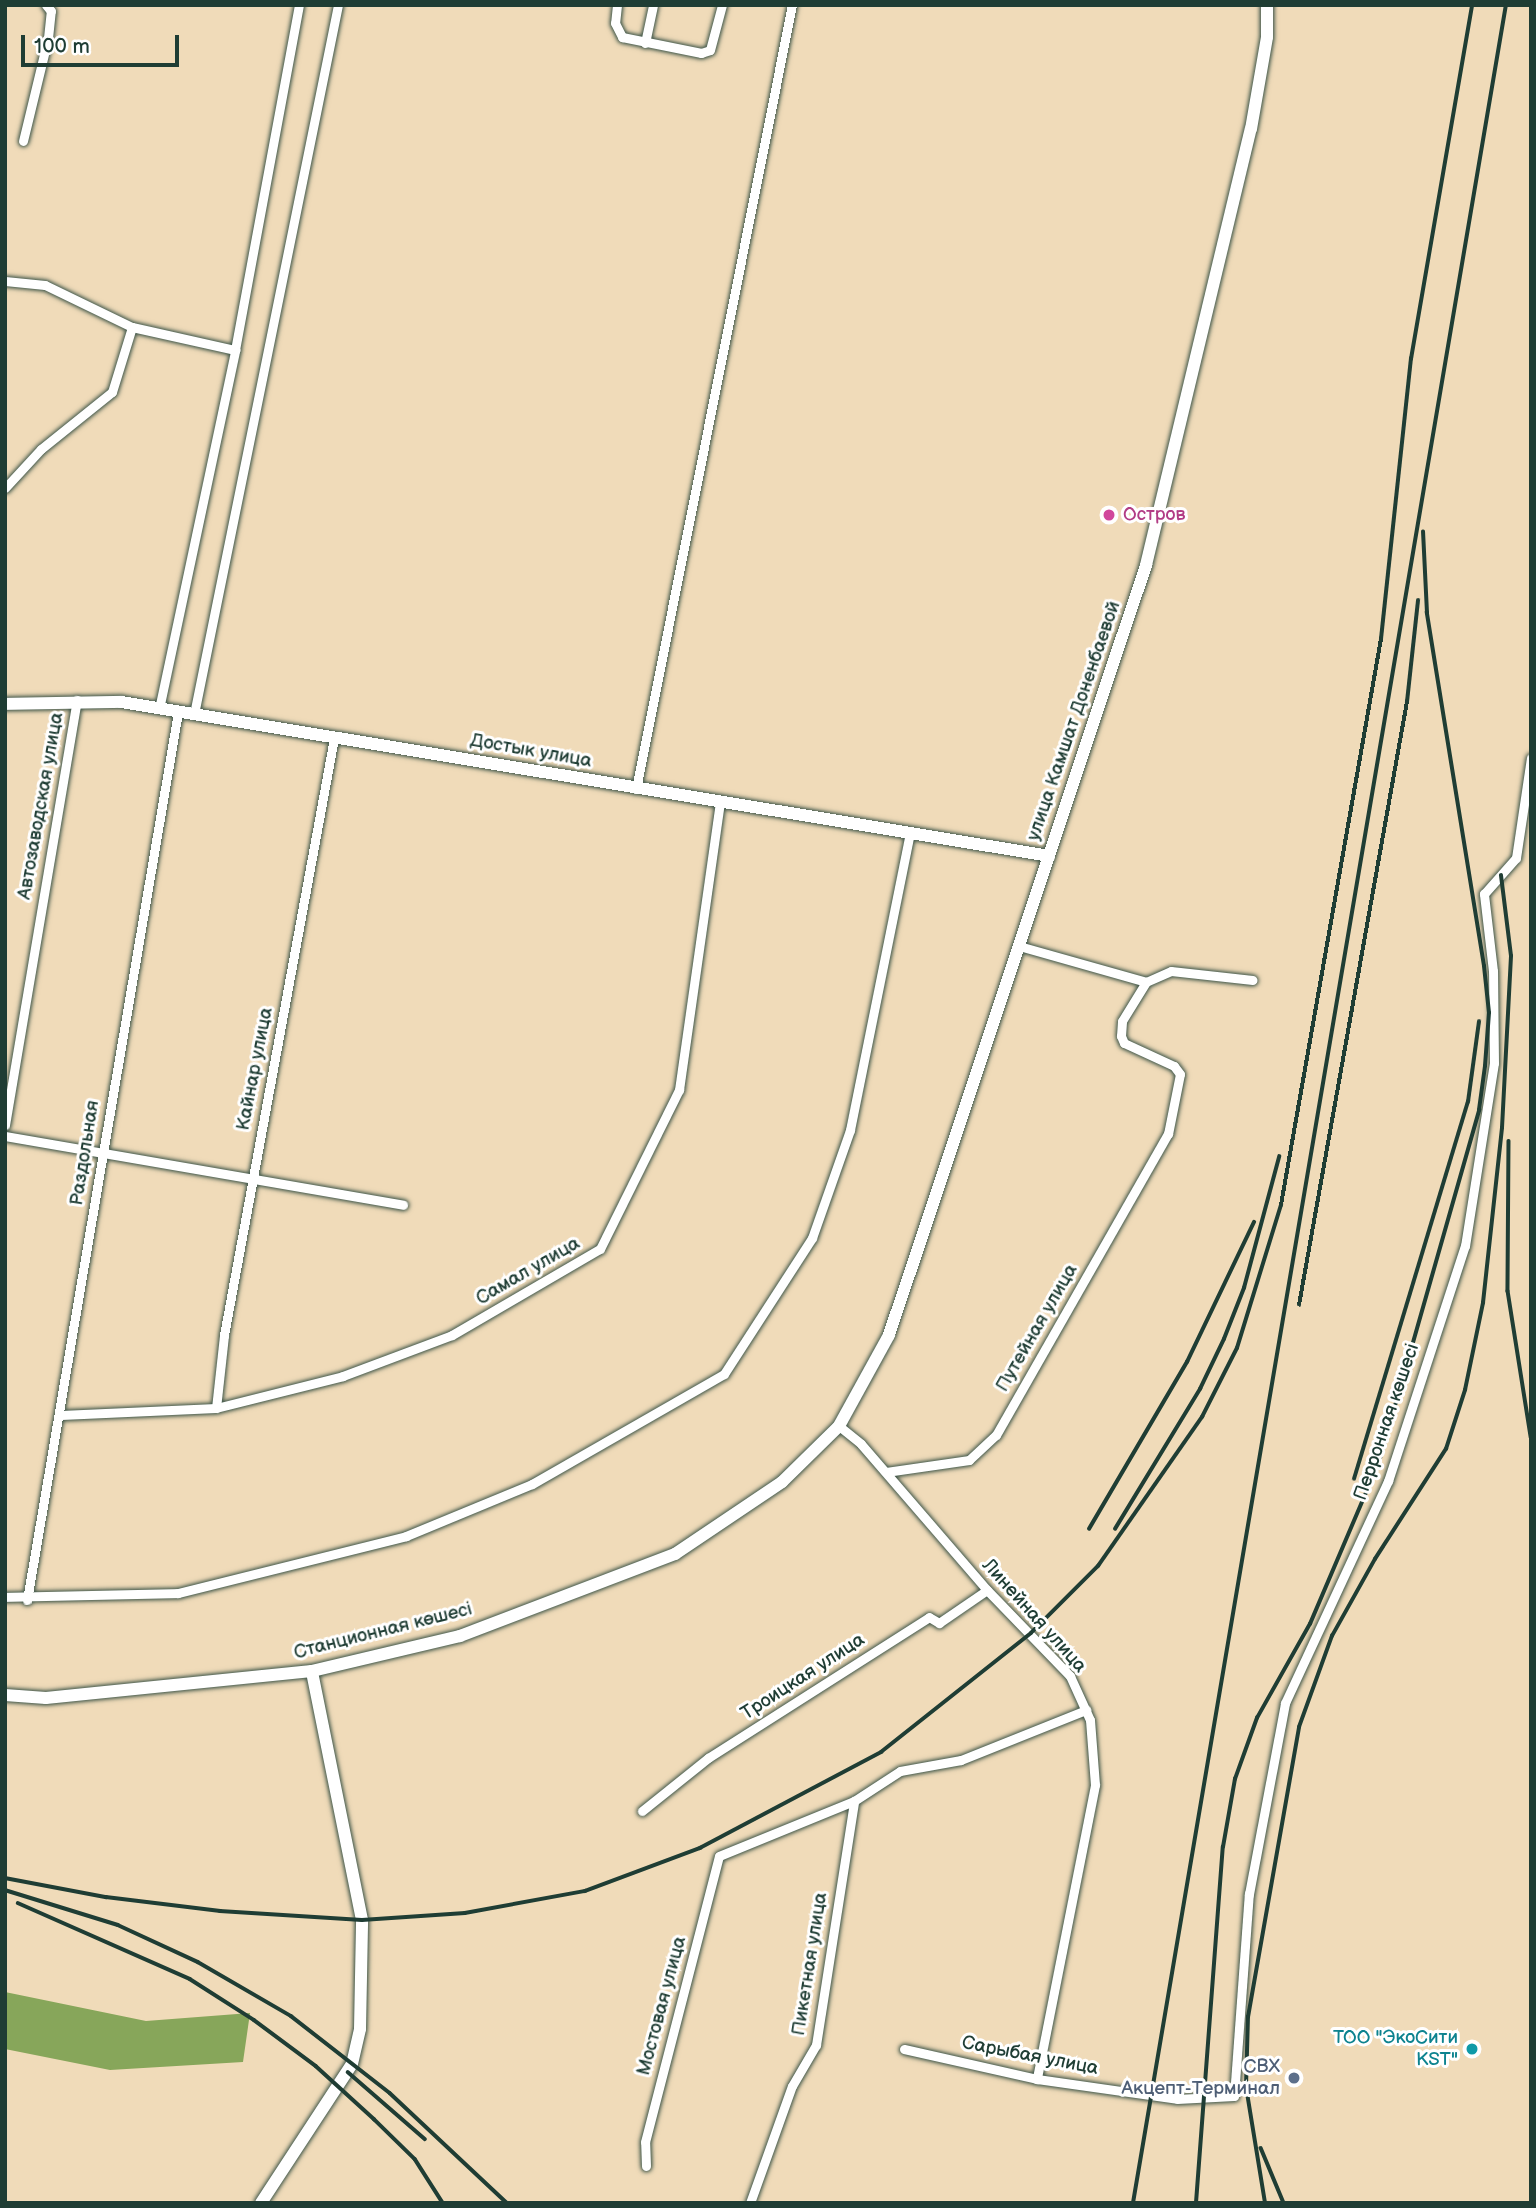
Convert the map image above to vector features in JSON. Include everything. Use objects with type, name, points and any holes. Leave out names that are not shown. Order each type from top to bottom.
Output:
[{"type":"street","points":[[23,141],[48,38],[51,11],[46,5]]},
{"type":"street","points":[[159,709],[234,350],[299,5]]},
{"type":"street","points":[[194,714],[338,5]]},
{"type":"street","points":[[617,5],[617,32],[645,43],[701,54],[710,50],[722,5]]},
{"type":"street","points":[[645,43],[653,5]]},
{"type":"street","points":[[636,789],[792,5]]},
{"type":"street","name":"улица Камшат Доненбаевой","points":[[839,1426],[889,1335],[1146,565],[1251,129],[1267,37],[1267,5]]},
{"type":"street","points":[[5,281],[45,285],[132,327],[234,350]]},
{"type":"street","points":[[5,488],[41,449],[112,392],[132,327]]},
{"type":"street","name":"Достык улица","points":[[5,704],[77,700],[194,714],[1049,856]]},
{"type":"street","name":"Автозаводская улица","points":[[5,1125],[77,700]]},
{"type":"street","name":"Раздольная","points":[[27,1600],[61,1415],[178,712]]},
{"type":"street","name":"Кайнар улица","points":[[216,1408],[224,1335],[334,738]]},
{"type":"street","name":"Перронная көшесі","points":[[1234,2096],[1249,1895],[1285,1703],[1388,1481],[1465,1246],[1494,1063],[1493,971],[1483,894],[1516,859],[1531,758]]},
{"type":"street","name":"Самал улица","points":[[61,1415],[216,1408],[343,1377],[452,1335],[600,1250],[679,1090],[720,801]]},
{"type":"street","points":[[5,1597],[27,1600],[178,1593],[406,1536],[532,1484],[724,1374],[812,1238],[850,1130],[910,833]]},
{"type":"street","points":[[1019,946],[1146,982],[1171,971],[1253,980]]},
{"type":"street","name":"Путейная улица","points":[[886,1472],[969,1460],[996,1435],[1168,1133],[1180,1074],[1174,1066],[1124,1043],[1121,1036],[1122,1021],[1146,982]]},
{"type":"street","points":[[5,1136],[403,1205]]},
{"type":"street","name":"Линейная улица","points":[[839,1426],[886,1472],[987,1590],[1070,1676],[1086,1710],[1095,1785],[1037,2079]]},
{"type":"street","name":"Станционная көшесі","points":[[5,1695],[46,1698],[312,1671],[460,1636],[675,1554],[782,1482],[839,1426]]},
{"type":"street","name":"Троицкая улица","points":[[642,1811],[743,1736],[929,1617],[939,1623],[987,1590]]},
{"type":"street","points":[[261,2203],[352,2064],[360,2029],[362,1920],[312,1671]]},
{"type":"street","points":[[853,1801],[900,1770],[961,1760],[1086,1710]]},
{"type":"street","name":"Мостовая улица","points":[[646,2166],[645,2141],[719,1856],[853,1801]]},
{"type":"street","name":"Пикетная улица","points":[[750,2203],[792,2086],[816,2045],[853,1801]]},
{"type":"street","name":"Сарыбая улица","points":[[904,2049],[1037,2079],[1177,2099],[1234,2096]]},
{"type":"green space","points":[[5,1992],[146,2021],[250,2013],[243,2062],[110,2070],[5,2049]]},
{"type":"railway","points":[[5,1878],[106,1897],[220,1911],[362,1920],[465,1913],[585,1891],[700,1848],[881,1752],[1031,1633],[1098,1566],[1202,1417],[1237,1348],[1281,1205],[1381,639],[1411,359],[1472,5]]},
{"type":"railway","points":[[1133,2203],[1506,5]]},
{"type":"railway","points":[[1196,2203],[1223,1847],[1235,1779],[1257,1718],[1310,1624],[1379,1462],[1479,1110],[1485,1066],[1489,1013],[1484,966],[1427,613],[1423,532]]},
{"type":"railway","points":[[1299,1305],[1407,702],[1418,601]]},
{"type":"railway","points":[[1265,2203],[1246,2087],[1248,2017],[1299,1727],[1332,1636],[1375,1559],[1446,1449],[1465,1390],[1483,1303],[1502,1128],[1511,956],[1501,876]]},
{"type":"railway","points":[[1354,1479],[1468,1102],[1479,1022]]},
{"type":"railway","points":[[1509,1141],[1508,1291],[1531,1437]]},
{"type":"railway","points":[[1115,1529],[1200,1389],[1224,1339],[1244,1288],[1279,1157]]},
{"type":"railway","points":[[1089,1529],[1187,1362],[1254,1222]]},
{"type":"railway","points":[[5,1890],[118,1925],[198,1962],[291,2016],[390,2093],[507,2203]]},
{"type":"railway","points":[[18,1903],[190,1979],[254,2020],[316,2066],[374,2119],[415,2159],[443,2203]]},
{"type":"railway","points":[[348,2072],[425,2139]]},
{"type":"railway","points":[[1261,2148],[1284,2203]]},
{"type":"place","name":"Остров","points":[[1109,515]]},
{"type":"place","name":"ТОО \"ЭкоСити KST\"","points":[[1472,2049]]},
{"type":"place","name":"СВХ Акцепт-Терминал","points":[[1294,2078]]}]
